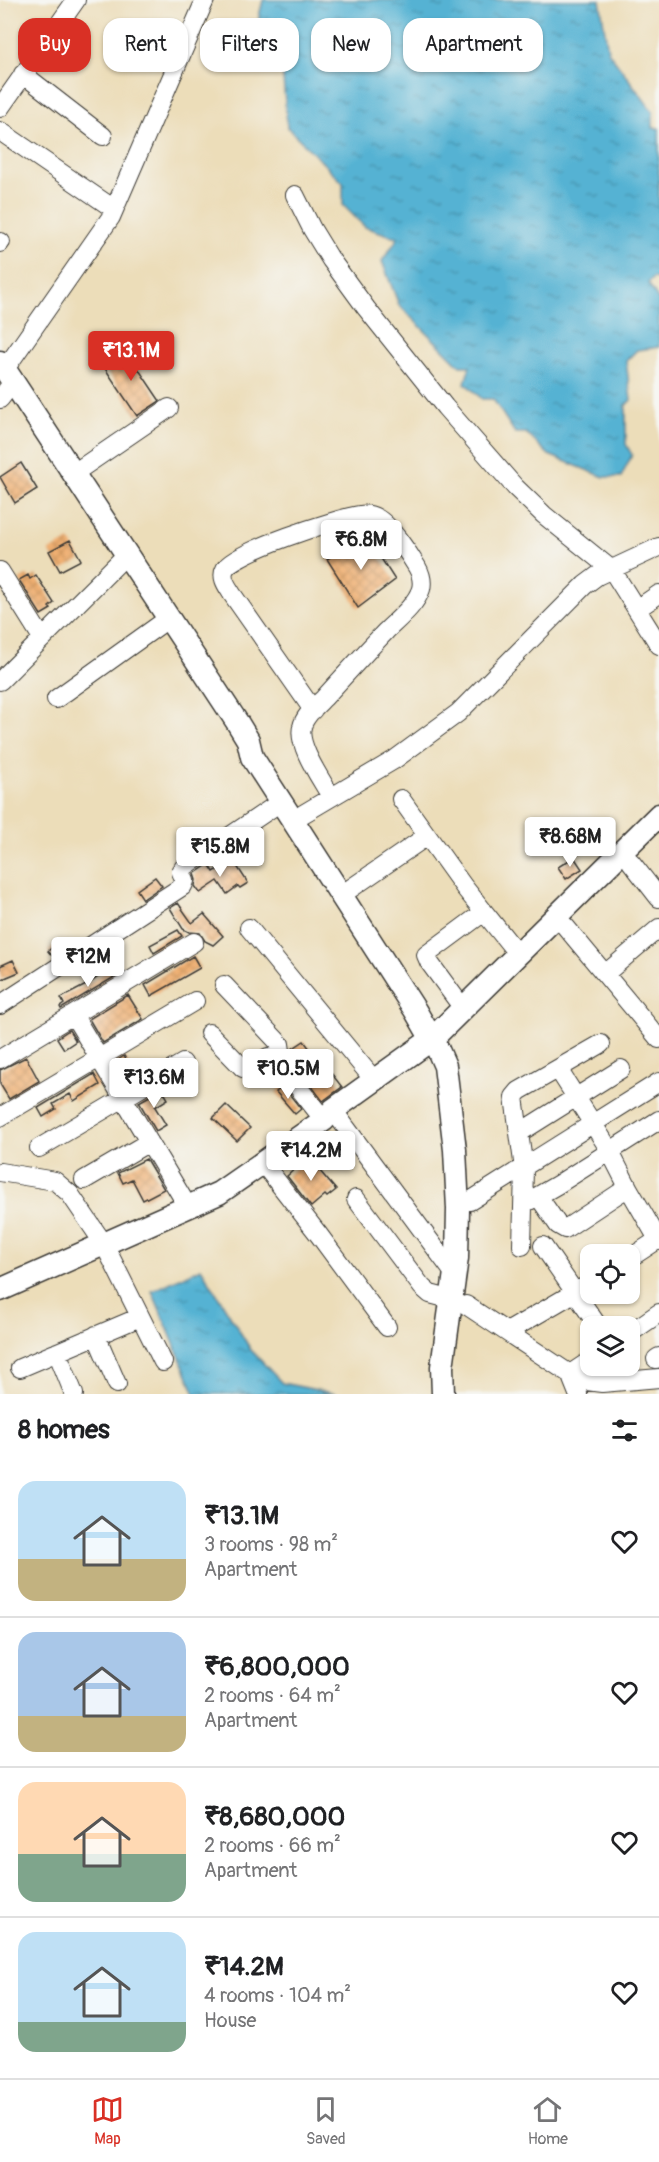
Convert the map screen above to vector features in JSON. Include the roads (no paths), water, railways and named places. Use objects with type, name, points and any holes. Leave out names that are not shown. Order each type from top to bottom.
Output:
[{"type":"main road","points":[[5,378],[74,473],[248,740],[262,751],[350,889],[456,1069],[463,1110],[470,1201],[469,1278],[459,1302],[442,1367],[443,1394]]},
{"type":"main road","points":[[248,740],[252,757],[439,1040],[445,1066],[455,1150],[458,1209],[456,1276],[459,1302]]},
{"type":"main road","points":[[0,1290],[219,1193],[331,1116],[425,1062],[462,1007],[659,815]]},
{"type":"main road","points":[[331,1116],[374,1080],[439,1040],[565,926],[659,834]]},
{"type":"street","points":[[0,108],[76,0]]},
{"type":"street","points":[[5,378],[111,217],[205,0]]},
{"type":"street","points":[[23,74],[103,136]]},
{"type":"street","points":[[0,131],[114,209]]},
{"type":"street","points":[[295,195],[330,260],[446,407],[515,487],[544,515],[612,570],[659,645]]},
{"type":"street","points":[[74,473],[169,408]]},
{"type":"street","points":[[313,710],[232,594],[223,578],[224,570],[229,564],[251,552],[324,523],[370,515],[386,525],[417,567],[422,578],[420,591],[410,606],[313,710],[301,728],[303,745],[331,797]]},
{"type":"street","points":[[303,814],[394,760],[458,713],[585,585],[659,547]]},
{"type":"street","points":[[0,681],[127,554]]},
{"type":"street","points":[[0,571],[42,638]]},
{"type":"street","points":[[637,609],[659,594]]},
{"type":"street","points":[[56,699],[169,618]]},
{"type":"street","points":[[401,799],[517,953]]},
{"type":"street","points":[[0,1005],[183,886],[185,881],[181,872],[184,867],[282,801]]},
{"type":"street","points":[[350,889],[428,836]]},
{"type":"street","points":[[631,862],[659,898]]},
{"type":"street","points":[[462,1007],[429,963],[426,955],[484,912]]},
{"type":"street","points":[[565,926],[659,1039]]},
{"type":"street","points":[[249,928],[374,1080]]},
{"type":"street","points":[[606,974],[659,928]]},
{"type":"street","points":[[0,1059],[194,942]]},
{"type":"street","points":[[209,1033],[243,1068],[249,1070],[268,1058],[274,1058],[281,1051],[280,1044],[224,985]]},
{"type":"street","points":[[0,1117],[195,1001]]},
{"type":"street","points":[[74,1016],[188,1207]]},
{"type":"street","points":[[522,1246],[530,1200],[514,1097],[601,1044]]},
{"type":"street","points":[[274,1058],[331,1116],[456,1276]]},
{"type":"street","points":[[39,1148],[183,1063]]},
{"type":"street","points":[[558,1069],[610,1152],[659,1240],[640,1252]]},
{"type":"street","points":[[519,1133],[621,1069]]},
{"type":"street","points":[[470,1201],[659,1082]]},
{"type":"street","points":[[530,1200],[659,1120]]},
{"type":"street","points":[[84,1180],[149,1142]]},
{"type":"street","points":[[262,1162],[387,1327]]},
{"type":"street","points":[[0,1172],[55,1181],[70,1194],[104,1244],[163,1362]]},
{"type":"street","points":[[530,1200],[565,1229],[629,1189]]},
{"type":"street","points":[[356,1199],[422,1287],[430,1294],[459,1302],[579,1380],[602,1383],[659,1378]]},
{"type":"street","points":[[543,1246],[580,1285]]},
{"type":"street","points":[[507,1332],[580,1290]]},
{"type":"street","points":[[640,1326],[659,1313]]},
{"type":"street","points":[[20,1368],[140,1317]]},
{"type":"street","points":[[96,1335],[117,1384]]},
{"type":"street","points":[[57,1352],[74,1394]]},
{"type":"street","points":[[570,1374],[580,1367]]},
{"type":"street","points":[[570,1374],[578,1394]]},
{"type":"water","points":[[263,0],[600,0],[608,51],[653,112],[653,128],[659,128],[659,254],[654,261],[659,261],[659,279],[653,278],[648,283],[659,301],[659,347],[637,350],[626,361],[631,400],[626,405],[626,444],[632,455],[621,477],[604,477],[549,455],[526,433],[515,433],[493,399],[482,399],[465,383],[470,366],[460,366],[399,305],[382,261],[398,238],[365,227],[343,205],[343,183],[287,127],[282,72],[299,72],[299,18],[259,18]]},
{"type":"water","points":[[201,1268],[251,1350],[282,1383],[337,1394],[195,1394],[152,1291]]}]
